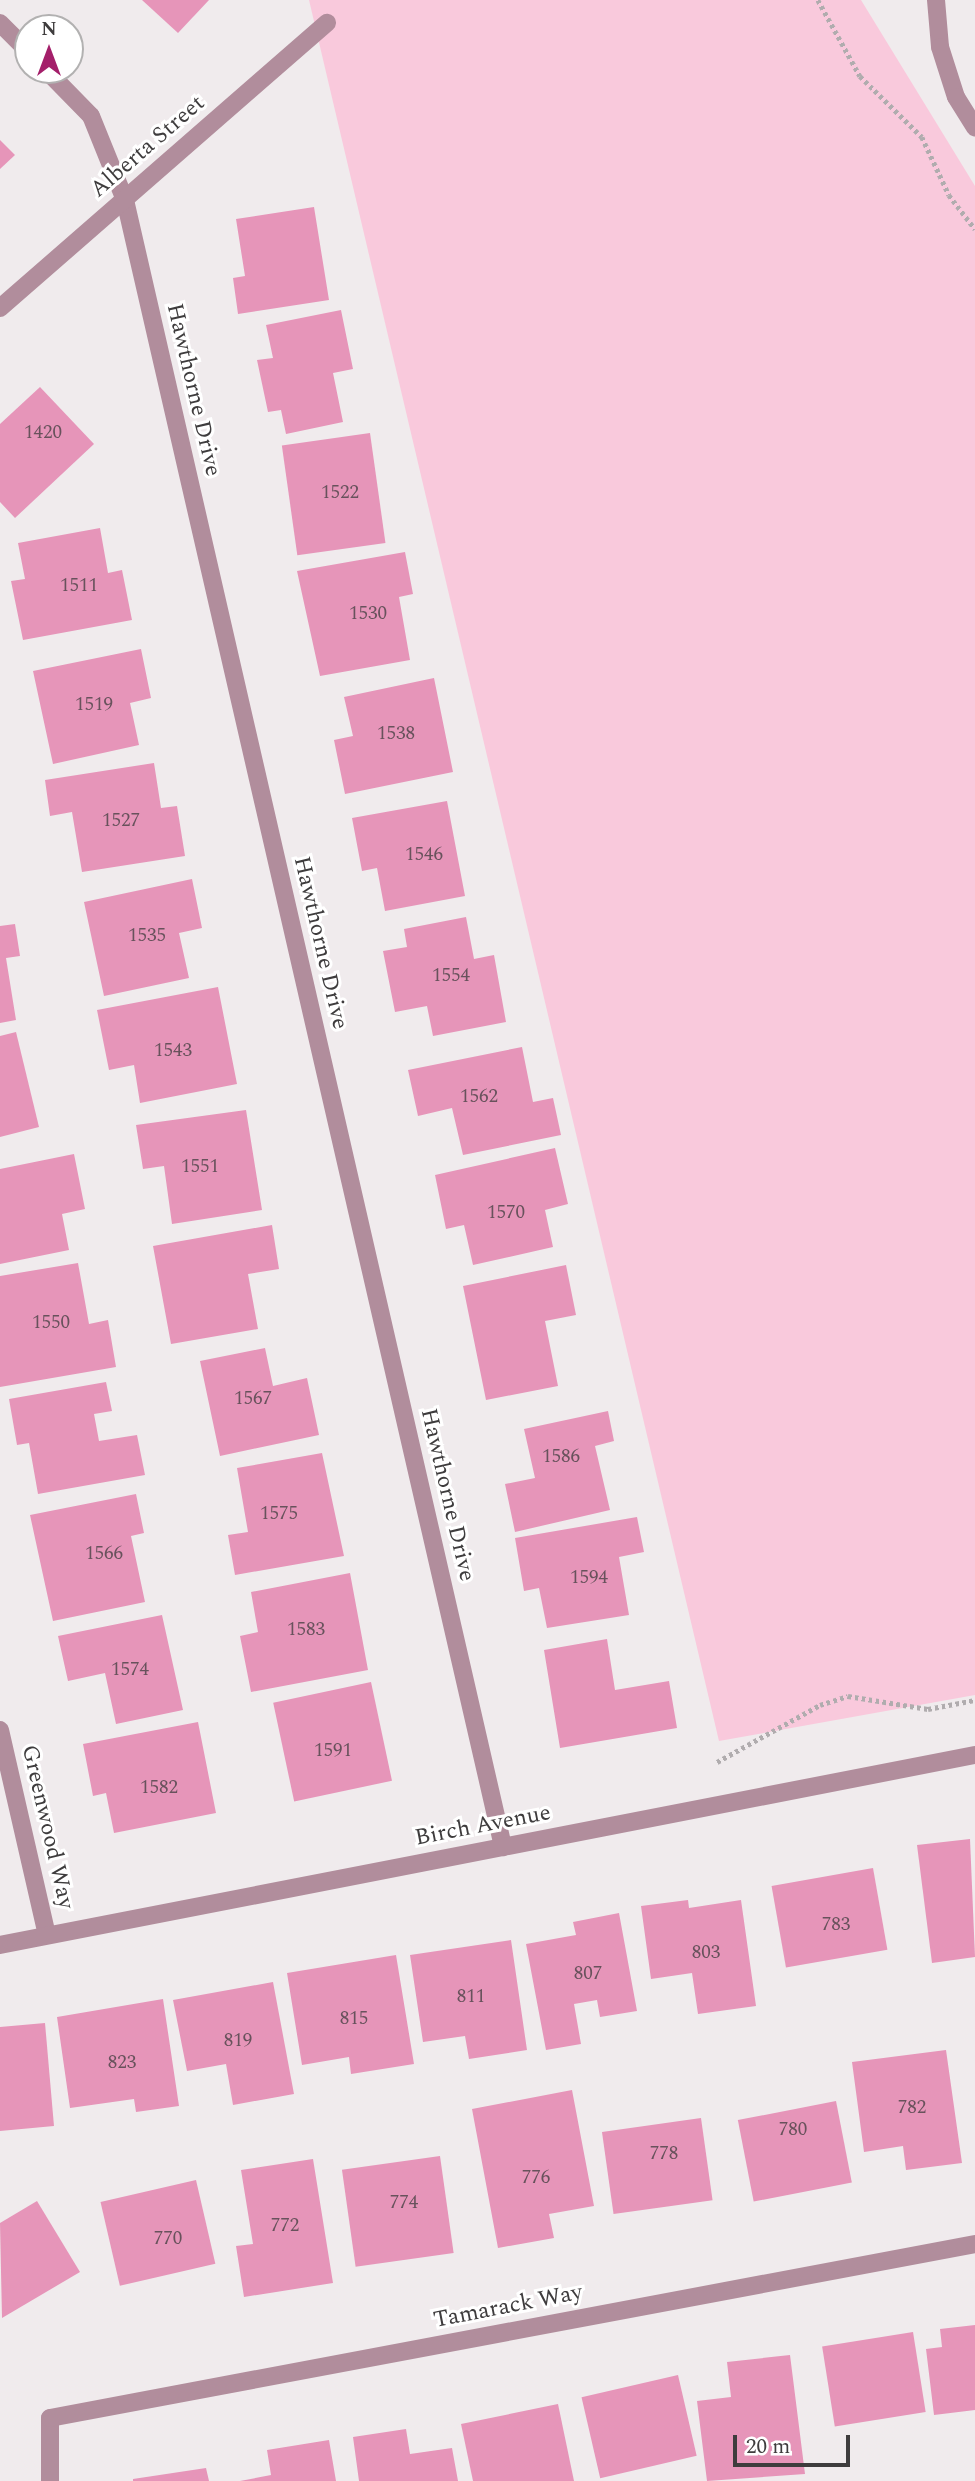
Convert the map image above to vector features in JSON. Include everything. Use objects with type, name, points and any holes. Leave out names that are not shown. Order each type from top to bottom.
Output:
[{"type":"street","points":[[936,0],[940,47],[956,97],[975,127]]},
{"type":"street","points":[[0,23],[14,37]]},
{"type":"street","name":"Alberta Street","points":[[0,308],[327,23]]},
{"type":"street","name":"Hawthorne Drive","points":[[60,84],[91,116],[125,200],[503,1847]]},
{"type":"street","name":"Greenwood Way","points":[[0,1730],[47,1935]]},
{"type":"street","name":"Birch Avenue","points":[[0,1945],[975,1755]]},
{"type":"street","name":"Tamarack Way","points":[[50,2481],[50,2418],[975,2244]]},
{"type":"path","points":[[818,0],[860,76],[922,137],[949,195],[975,229]]},
{"type":"path","points":[[717,1762],[848,1696],[928,1709],[975,1700]]},
{"type":"shaded area","points":[[309,0],[861,0],[975,186],[975,1695],[719,1741]]},
{"type":"building","points":[[142,0],[209,0],[178,33]]},
{"type":"building","points":[[0,140],[15,155],[0,169]]},
{"type":"building","points":[[314,207],[329,300],[238,314],[233,278],[245,276],[236,219]]},
{"type":"building","points":[[341,310],[353,369],[333,373],[343,422],[286,434],[281,410],[268,412],[257,360],[273,358],[266,325]]},
{"type":"building","points":[[40,387],[94,444],[15,518],[0,502],[0,424]]},
{"type":"building","points":[[370,433],[385,543],[297,555],[282,445]]},
{"type":"building","points":[[100,528],[108,573],[122,570],[132,620],[23,640],[11,581],[25,579],[18,543]]},
{"type":"building","points":[[405,552],[413,594],[399,597],[410,660],[320,676],[297,571]]},
{"type":"building","points":[[141,649],[151,698],[130,703],[139,745],[53,764],[33,671]]},
{"type":"building","points":[[434,678],[453,772],[345,794],[334,740],[353,736],[344,697]]},
{"type":"building","points":[[154,763],[161,808],[177,806],[185,856],[82,872],[72,812],[50,816],[45,780]]},
{"type":"building","points":[[447,801],[465,896],[385,911],[377,868],[362,871],[352,818]]},
{"type":"building","points":[[192,879],[202,928],[179,933],[189,978],[104,996],[84,902]]},
{"type":"building","points":[[466,917],[474,959],[494,955],[506,1022],[433,1036],[427,1006],[395,1012],[383,951],[407,947],[404,929]]},
{"type":"building","points":[[15,924],[20,956],[6,958],[16,1020],[0,1023],[0,926]]},
{"type":"building","points":[[218,987],[237,1084],[140,1103],[134,1065],[109,1070],[97,1010]]},
{"type":"building","points":[[16,1032],[39,1127],[0,1137],[0,1036]]},
{"type":"building","points":[[522,1047],[533,1102],[553,1098],[561,1135],[463,1155],[452,1108],[418,1116],[408,1070]]},
{"type":"building","points":[[246,1110],[262,1210],[172,1224],[164,1166],[143,1169],[136,1125]]},
{"type":"building","points":[[555,1148],[568,1204],[545,1210],[553,1247],[473,1265],[464,1225],[446,1229],[435,1175]]},
{"type":"building","points":[[74,1154],[85,1209],[62,1214],[69,1250],[0,1264],[0,1169]]},
{"type":"building","points":[[272,1225],[279,1269],[248,1274],[258,1329],[171,1344],[153,1246]]},
{"type":"building","points":[[78,1263],[89,1324],[108,1320],[116,1367],[0,1387],[0,1276]]},
{"type":"building","points":[[566,1265],[576,1315],[545,1321],[558,1386],[486,1400],[463,1286]]},
{"type":"building","points":[[265,1348],[273,1386],[307,1378],[319,1435],[220,1456],[200,1361]]},
{"type":"building","points":[[106,1382],[112,1411],[94,1414],[99,1441],[137,1435],[145,1475],[38,1494],[29,1443],[17,1445],[9,1399]]},
{"type":"building","points":[[608,1411],[614,1441],[595,1446],[610,1510],[515,1532],[505,1484],[535,1478],[524,1429]]},
{"type":"building","points":[[322,1453],[344,1556],[235,1575],[228,1535],[248,1532],[237,1468]]},
{"type":"building","points":[[136,1494],[144,1533],[131,1536],[145,1602],[53,1621],[30,1515]]},
{"type":"building","points":[[637,1517],[644,1552],[619,1557],[629,1615],[547,1628],[539,1588],[524,1591],[515,1538]]},
{"type":"building","points":[[350,1573],[368,1670],[251,1692],[240,1636],[258,1632],[251,1592]]},
{"type":"building","points":[[162,1615],[183,1710],[116,1724],[105,1673],[68,1681],[58,1636]]},
{"type":"building","points":[[607,1639],[615,1690],[669,1681],[677,1728],[560,1748],[544,1650]]},
{"type":"building","points":[[371,1682],[392,1781],[294,1802],[273,1703]]},
{"type":"building","points":[[198,1722],[216,1813],[114,1833],[106,1793],[93,1796],[83,1744]]},
{"type":"building","points":[[970,1839],[975,1957],[932,1963],[917,1845]]},
{"type":"building","points":[[873,1868],[887,1950],[786,1968],[772,1886]]},
{"type":"building","points":[[688,1900],[689,1908],[741,1900],[756,2006],[698,2014],[692,1973],[651,1979],[641,1906]]},
{"type":"building","points":[[619,1913],[637,2011],[600,2017],[597,2000],[574,2004],[581,2044],[546,2050],[526,1944],[576,1935],[573,1922]]},
{"type":"building","points":[[511,1940],[527,2050],[469,2059],[465,2036],[423,2042],[410,1955]]},
{"type":"building","points":[[396,1955],[414,2064],[351,2074],[349,2057],[302,2065],[287,1973]]},
{"type":"building","points":[[273,1982],[294,2094],[233,2105],[226,2064],[187,2071],[173,2000]]},
{"type":"building","points":[[163,1999],[179,2106],[136,2112],[134,2099],[70,2108],[57,2017]]},
{"type":"building","points":[[45,2023],[54,2126],[0,2131],[0,2027]]},
{"type":"building","points":[[946,2050],[962,2163],[906,2170],[903,2146],[864,2152],[852,2062]]},
{"type":"building","points":[[572,2090],[594,2206],[549,2214],[554,2238],[498,2248],[472,2109]]},
{"type":"building","points":[[836,2101],[852,2182],[754,2202],[738,2120]]},
{"type":"building","points":[[701,2118],[713,2200],[614,2214],[602,2132]]},
{"type":"building","points":[[440,2156],[454,2253],[356,2267],[342,2170]]},
{"type":"building","points":[[313,2159],[333,2283],[244,2297],[236,2246],[253,2244],[241,2170]]},
{"type":"building","points":[[196,2180],[215,2264],[120,2286],[101,2202]]},
{"type":"building","points":[[37,2201],[80,2272],[2,2318],[0,2223]]},
{"type":"building","points":[[975,2325],[975,2410],[934,2415],[926,2349],[942,2347],[940,2329]]},
{"type":"building","points":[[913,2332],[926,2412],[835,2426],[822,2346]]},
{"type":"building","points":[[790,2355],[805,2474],[707,2481],[697,2401],[731,2397],[727,2362]]},
{"type":"building","points":[[678,2375],[697,2456],[600,2478],[582,2397]]},
{"type":"building","points":[[558,2404],[574,2481],[473,2481],[461,2424]]},
{"type":"building","points":[[406,2429],[410,2454],[452,2448],[458,2481],[359,2481],[353,2437]]},
{"type":"building","points":[[329,2440],[336,2481],[240,2481],[271,2475],[267,2450]]},
{"type":"building","points":[[206,2468],[209,2481],[133,2481],[133,2479]]}]
